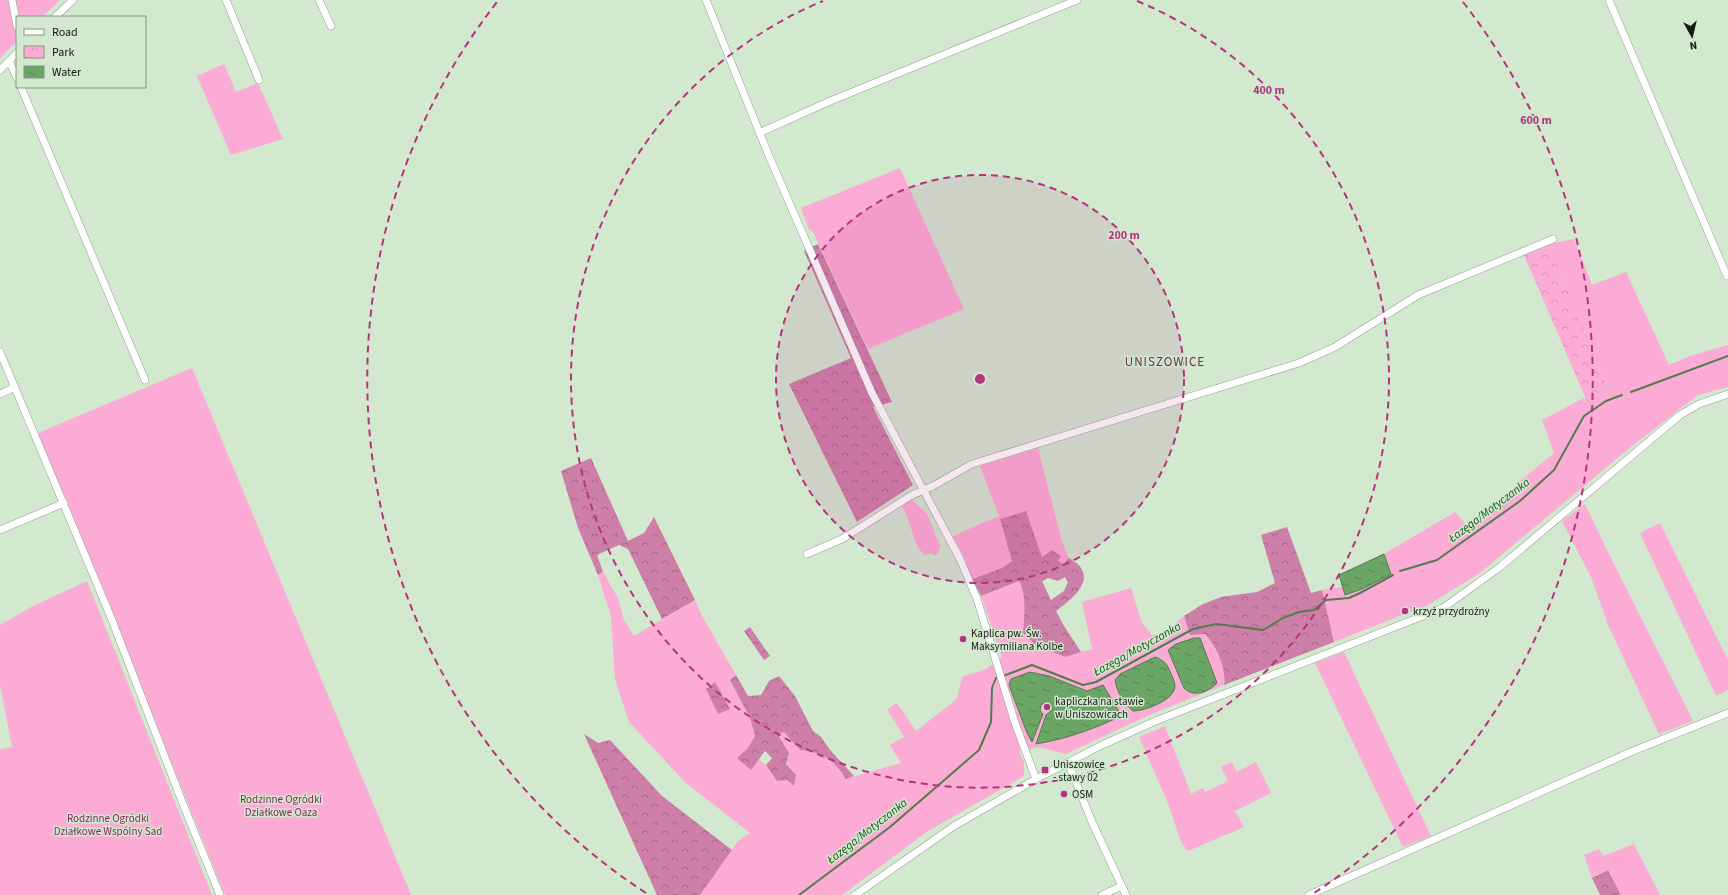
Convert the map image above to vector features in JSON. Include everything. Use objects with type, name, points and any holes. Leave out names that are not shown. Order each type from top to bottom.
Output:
[{"type":"street","points":[[12,0],[16,21]]},
{"type":"street","points":[[56,16],[73,0]]},
{"type":"street","points":[[226,0],[259,80]]},
{"type":"street","points":[[319,0],[331,26]]},
{"type":"street","points":[[706,0],[759,133],[872,393],[960,559],[989,636],[1002,684],[1036,779]]},
{"type":"street","points":[[759,133],[828,102],[1076,0]]},
{"type":"street","points":[[1609,0],[1727,276]]},
{"type":"street","points":[[0,70],[16,55]]},
{"type":"street","points":[[9,61],[16,76]]},
{"type":"street","points":[[21,88],[146,380]]},
{"type":"street","points":[[807,554],[842,539],[912,495],[972,464],[1299,364],[1322,354],[1418,295],[1553,239]]},
{"type":"street","points":[[0,352],[130,663],[160,745],[220,895]]},
{"type":"street","points":[[0,394],[15,387]]},
{"type":"street","points":[[855,895],[941,834],[1068,762],[1158,720],[1443,608],[1500,567],[1680,416],[1699,404],[1728,394]]},
{"type":"street","points":[[0,530],[64,503]]},
{"type":"street","points":[[1309,895],[1633,751],[1728,712]]},
{"type":"street","points":[[1068,762],[1092,822],[1110,857],[1126,895]]},
{"type":"street","points":[[1102,895],[1122,886]]},
{"type":"green space","points":[[0,0],[59,0],[43,16],[16,16],[16,42],[0,58]]},
{"type":"green space","points":[[224,64],[236,92],[258,83],[283,139],[231,155],[197,76]]},
{"type":"green space","points":[[900,168],[964,309],[868,349],[813,232],[809,230],[801,208]]},
{"type":"green space","points":[[1574,239],[1592,285],[1626,272],[1669,365],[1690,356],[1728,345],[1728,387],[1698,395],[1632,446],[1480,573],[1428,605],[1334,642],[1322,590],[1343,587],[1345,595],[1362,589],[1391,574],[1384,554],[1455,512],[1467,526],[1489,512],[1520,481],[1554,453],[1542,420],[1584,398],[1589,406],[1611,395],[1549,244]]},
{"type":"green space","points":[[818,244],[892,402],[873,407],[913,485],[857,522],[789,384],[851,358],[804,251]]},
{"type":"green space","points":[[1549,244],[1611,395],[1589,406],[1524,255]]},
{"type":"green space","name":"Rodzinne Ogródki Działkowe Oaza","points":[[192,368],[411,895],[225,895],[38,433]]},
{"type":"green space","points":[[1038,448],[1062,542],[1069,558],[1063,564],[1007,543],[1012,561],[1002,568],[972,579],[965,559],[953,536],[999,516],[980,466]]},
{"type":"green space","points":[[591,458],[628,541],[644,533],[654,517],[695,600],[662,619],[628,549],[619,545],[597,555],[603,572],[598,575],[578,528],[561,471]]},
{"type":"green space","points":[[910,498],[927,514],[940,546],[938,553],[934,556],[932,553],[925,555],[916,543],[901,503]]},
{"type":"green space","points":[[1585,504],[1693,721],[1659,734],[1609,627],[1591,577],[1562,521]]},
{"type":"green space","points":[[1026,511],[1042,557],[1052,550],[1061,556],[1058,561],[1063,564],[1069,558],[1081,568],[1084,574],[1081,587],[1067,603],[1056,611],[1081,652],[1065,657],[1036,645],[1023,633],[1024,600],[1022,587],[1019,581],[981,596],[972,579],[1002,568],[1012,561],[1000,519]],"holes":[[[1065,577],[1068,582],[1064,591],[1051,600],[1042,581],[1048,578],[1058,581]]]},
{"type":"green space","points":[[1660,523],[1728,660],[1728,690],[1716,696],[1640,533]]},
{"type":"green space","points":[[1287,527],[1311,593],[1322,590],[1334,642],[1224,685],[1224,672],[1220,658],[1213,644],[1205,634],[1190,635],[1184,616],[1203,604],[1221,597],[1257,592],[1275,583],[1261,535]]},
{"type":"green space","points":[[603,572],[618,598],[624,620],[634,636],[695,600],[702,616],[736,675],[730,680],[750,718],[755,736],[747,749],[738,758],[751,769],[758,759],[766,765],[777,781],[787,780],[794,786],[796,775],[786,763],[789,753],[778,735],[784,732],[800,750],[821,755],[832,761],[846,779],[901,763],[890,745],[904,737],[887,709],[897,703],[916,731],[957,699],[962,677],[986,669],[1002,657],[981,596],[1019,581],[1022,587],[1024,600],[1023,633],[1065,657],[1092,649],[1082,602],[1131,588],[1142,623],[1152,635],[1166,632],[1184,616],[1190,635],[1205,634],[1217,650],[1220,657],[1224,671],[1224,685],[1149,715],[1066,754],[1039,747],[1019,751],[1024,762],[1024,776],[928,831],[842,895],[700,895],[738,841],[750,833],[686,783],[629,722],[615,679],[611,616],[598,575]]},
{"type":"green space","name":"Rodzinne Ogródki Działkowe Wspólny Sad","points":[[87,581],[212,895],[0,895],[0,749],[12,747],[0,684],[0,625],[33,606]]},
{"type":"green space","points":[[750,627],[770,656],[764,660],[744,631]]},
{"type":"green space","points":[[1344,652],[1431,836],[1403,847],[1315,663]]},
{"type":"green space","points":[[736,675],[748,696],[761,695],[769,681],[779,676],[795,696],[813,731],[821,737],[830,750],[854,776],[846,779],[832,761],[821,755],[800,750],[784,732],[778,735],[789,753],[786,764],[796,775],[794,786],[787,780],[777,781],[766,765],[772,758],[765,751],[751,770],[737,758],[747,749],[755,736],[750,718],[730,680]]},
{"type":"green space","points":[[715,682],[730,709],[718,714],[706,689]]},
{"type":"green space","points":[[1165,726],[1191,794],[1203,788],[1205,792],[1228,781],[1221,767],[1232,762],[1237,772],[1256,762],[1271,793],[1235,811],[1244,827],[1188,851],[1181,842],[1168,803],[1139,737]]},
{"type":"green space","points":[[584,734],[598,743],[610,740],[662,796],[732,850],[700,895],[657,895]]},
{"type":"green space","points":[[1634,844],[1660,895],[1621,895],[1608,870],[1592,878],[1584,855],[1599,849],[1603,856]]},
{"type":"green space","points":[[1608,870],[1621,895],[1600,895],[1592,878]]},
{"type":"water","points":[[1384,554],[1391,574],[1362,589],[1345,595],[1339,575]]},
{"type":"water","points":[[1194,638],[1200,638],[1217,683],[1210,689],[1201,693],[1192,693],[1184,688],[1168,650],[1176,644]]},
{"type":"water","points":[[1155,657],[1163,661],[1168,668],[1175,683],[1174,691],[1165,700],[1152,707],[1133,711],[1121,697],[1115,680],[1120,674]]},
{"type":"water","points":[[1030,672],[1049,676],[1087,691],[1103,685],[1120,713],[1119,717],[1078,734],[1036,744],[1046,715],[1053,709],[1050,704],[1045,702],[1041,705],[1040,711],[1043,714],[1032,742],[1027,733],[1009,685],[1011,679]]},
{"type":"waterway","name":"Łazęga/Motyczanka","points":[[1631,392],[1728,356]]},
{"type":"waterway","name":"Łazęga/Motyczanka","points":[[1400,571],[1437,560],[1520,501],[1554,470],[1584,416],[1606,401],[1622,395]]},
{"type":"waterway","name":"Łazęga/Motyczanka","points":[[1003,676],[1032,665],[1083,685],[1096,682],[1193,629],[1216,624],[1263,630],[1283,618],[1299,612],[1314,610],[1326,600],[1349,598],[1393,575]]},
{"type":"waterway","name":"Łazęga/Motyczanka","points":[[799,895],[890,827],[979,750],[991,722],[992,688],[996,678],[999,677]]},
{"type":"place","name":"krzyż przydrożny","points":[[1405,611]]},
{"type":"place","name":"Kaplica pw. Św. Maksymiliana Kolbe","points":[[963,639]]},
{"type":"place","name":"kapliczka na stawie w Uniszowicach","points":[[1047,707]]},
{"type":"place","name":"Uniszowice - stawy 02","points":[[1045,770]]},
{"type":"place","name":"OSM","points":[[1064,794]]},
{"type":"district","name":"UNISZOWICE","points":[[1165,361]]}]
